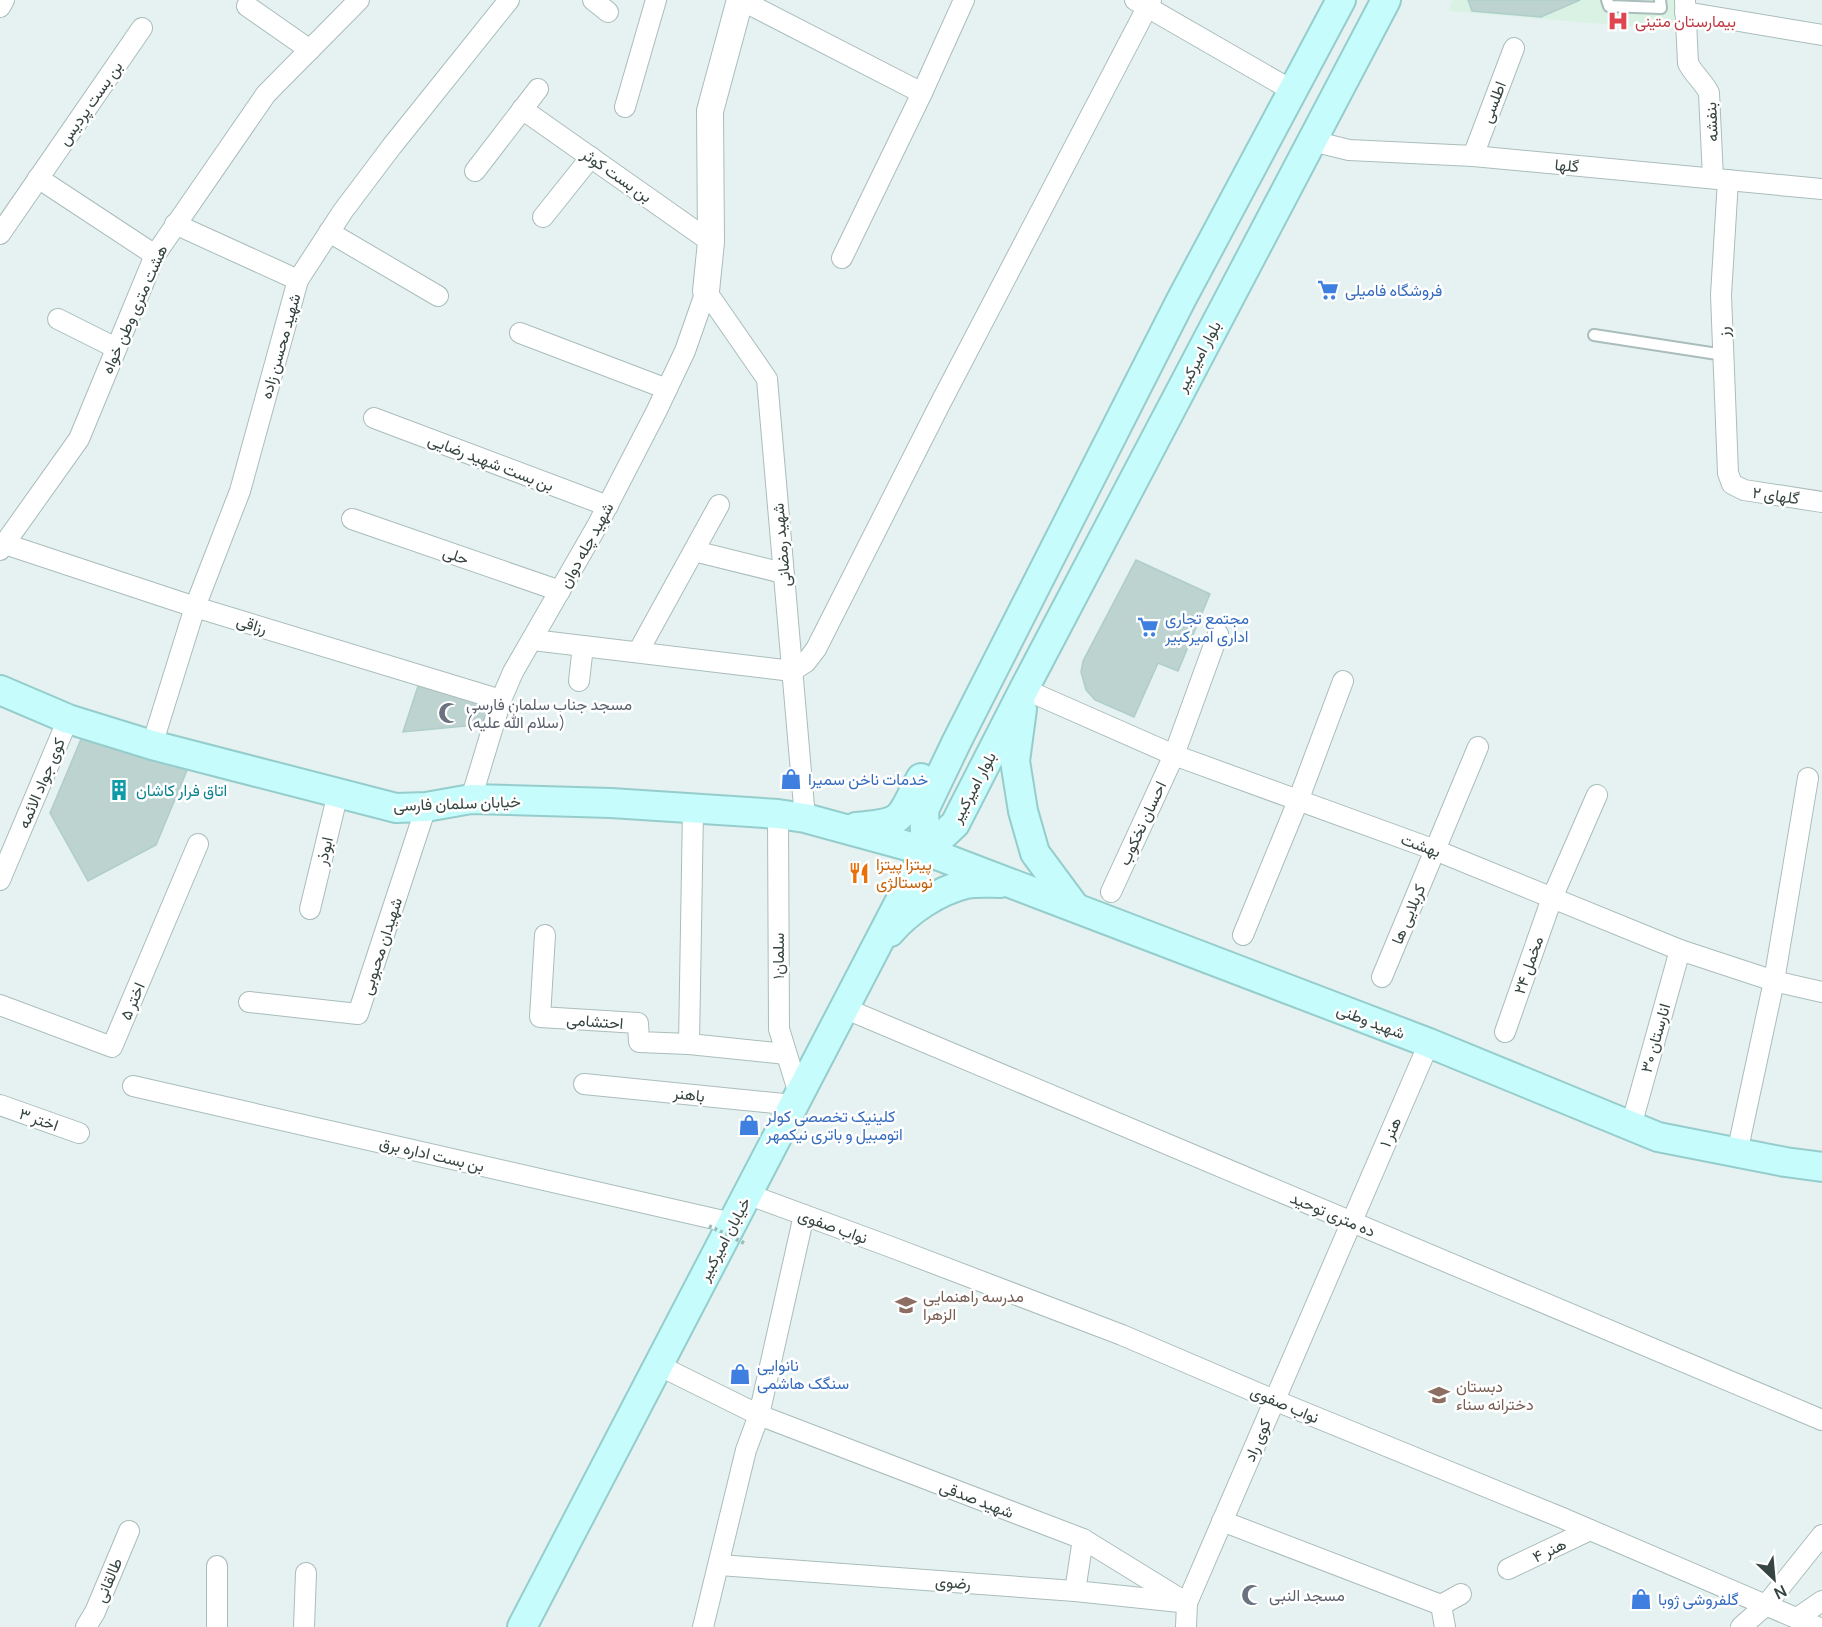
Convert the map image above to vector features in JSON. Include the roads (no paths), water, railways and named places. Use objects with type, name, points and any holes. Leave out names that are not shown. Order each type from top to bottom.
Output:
[{"type":"main road","name":"بلوار امیرکبیر","points":[[926,851],[924,810],[957,741],[1181,300],[1341,0]]},
{"type":"main road","name":"بلوار امیرکبیر","points":[[926,851],[956,824],[1218,317],[1386,0]]},
{"type":"main road","points":[[1181,300],[1218,317]]},
{"type":"main road","points":[[1024,689],[1015,761],[1023,811],[1035,853],[1075,907]]},
{"type":"main road","name":"خیابان سلمان فارسی","points":[[0,690],[68,719],[152,745],[396,808],[426,807],[471,799],[611,803],[791,816],[926,851]]},
{"type":"main road","points":[[843,828],[886,825],[900,818],[931,759],[957,741]]},
{"type":"main road","name":"شهید وطنی","points":[[926,851],[1429,1043],[1658,1137],[1822,1167]]},
{"type":"main road","name":"خیابان امیرکبیر","points":[[522,1627],[926,851]]},
{"type":"main road","points":[[875,950],[897,924],[935,896],[968,884],[1011,883]]},
{"type":"street","points":[[0,6],[4,0]]},
{"type":"street","name":"هشت متری وطن خواه","points":[[2,547],[79,439],[155,255],[175,224],[266,94],[359,0]]},
{"type":"street","name":"شهید محسن زاده","points":[[152,745],[195,607],[240,491],[298,280],[329,232],[392,146],[509,0]]},
{"type":"street","points":[[625,107],[656,0]]},
{"type":"street","points":[[706,291],[711,242],[710,111],[741,0],[922,93]]},
{"type":"street","points":[[842,258],[964,0]]},
{"type":"street","points":[[533,640],[792,671],[806,662],[812,656],[1145,2],[1293,91]]},
{"type":"street","points":[[247,6],[310,50]]},
{"type":"street","points":[[1685,6],[1822,34]]},
{"type":"street","name":"بنفشه","points":[[1685,6],[1688,63],[1709,93],[1720,179]]},
{"type":"street","name":"بن بست پردیس","points":[[0,234],[142,28]]},
{"type":"street","name":"اطلسی","points":[[1473,156],[1514,48]]},
{"type":"street","points":[[475,171],[538,88]]},
{"type":"street","name":"بن بست کوثر","points":[[522,110],[711,242]]},
{"type":"street","name":"گلها","points":[[1312,141],[1349,150],[1473,156],[1822,189]]},
{"type":"street","points":[[543,217],[591,157]]},
{"type":"street","points":[[38,178],[155,255]]},
{"type":"street","name":"رز","points":[[1720,179],[1721,295],[1728,473],[1732,484]]},
{"type":"street","points":[[175,224],[298,280]]},
{"type":"street","points":[[329,232],[438,296]]},
{"type":"street","name":"شهید رمضانی","points":[[706,291],[767,379],[792,671],[791,816]]},
{"type":"street","name":"شهید چله دوان","points":[[471,799],[501,700],[513,672],[608,506],[685,351],[706,291]]},
{"type":"street","points":[[58,320],[116,348]]},
{"type":"street","points":[[520,333],[667,389]]},
{"type":"street","name":"بن بست شهید رضایی","points":[[374,418],[608,506]]},
{"type":"street","name":"گلهای ۲","points":[[1732,484],[1744,490],[1822,502]]},
{"type":"street","points":[[638,652],[719,505]]},
{"type":"street","name":"حلی","points":[[352,519],[560,591]]},
{"type":"street","name":"رزاقی","points":[[2,547],[501,700]]},
{"type":"street","points":[[694,551],[783,573]]},
{"type":"street","name":"احسان نخکوب","points":[[1111,892],[1174,755],[1218,634]]},
{"type":"street","points":[[579,681],[583,646]]},
{"type":"street","points":[[1242,935],[1298,801],[1343,681]]},
{"type":"street","name":"بهشت","points":[[1024,689],[1174,755],[1435,850],[1680,950],[1774,981],[1822,992]]},
{"type":"street","name":"کوی جواد الائمه","points":[[1,874],[68,719]]},
{"type":"street","name":"کربلایی ها","points":[[1382,977],[1478,747]]},
{"type":"street","points":[[1737,1153],[1774,981],[1808,778]]},
{"type":"street","name":"ابوذر","points":[[310,909],[338,793]]},
{"type":"street","name":"مخمل ۲۴","points":[[1504,1032],[1552,898],[1597,795]]},
{"type":"street","name":"شهیدان محبوبی","points":[[249,1002],[358,1014],[426,807]]},
{"type":"street","points":[[689,1044],[693,810]]},
{"type":"street","name":"سلمان۱","points":[[791,816],[779,1029],[796,1100]]},
{"type":"street","name":"اختر ۵","points":[[0,1005],[112,1047],[198,844]]},
{"type":"street","name":"احتشامی","points":[[545,935],[540,1017],[638,1023],[639,1042],[689,1044],[786,1054]]},
{"type":"street","name":"انارستان ۳۰","points":[[1631,1126],[1680,950]]},
{"type":"street","name":"ده متری توحید","points":[[844,1008],[1822,1420]]},
{"type":"street","name":"هنر ۱","points":[[1352,1222],[1429,1043]]},
{"type":"street","name":"باهنر","points":[[584,1084],[796,1100]]},
{"type":"street","name":"بن بست اداره برق","points":[[133,1086],[728,1231]]},
{"type":"street","name":"اختر ۳","points":[[0,1105],[79,1133]]},
{"type":"street","name":"نواب صفوی","points":[[747,1194],[1122,1335],[1818,1627]]},
{"type":"street","points":[[704,1627],[746,1450],[759,1415],[804,1215]]},
{"type":"street","name":"کوی راد","points":[[1186,1627],[1187,1603],[1352,1222]]},
{"type":"street","name":"شهید صدقی","points":[[658,1365],[759,1415],[1083,1539],[1187,1603]]},
{"type":"street","points":[[1222,1521],[1441,1605],[1461,1594]]},
{"type":"street","name":"هنر ۴","points":[[1508,1569],[1590,1530]]},
{"type":"street","name":"طالقانی","points":[[86,1627],[129,1532]]},
{"type":"street","points":[[1741,1627],[1766,1605],[1822,1535]]},
{"type":"street","points":[[1075,1591],[1083,1539]]},
{"type":"street","name":"رضوی","points":[[720,1565],[1075,1591],[1187,1603]]},
{"type":"street","points":[[217,1566],[217,1627]]},
{"type":"street","points":[[304,1627],[306,1573]]},
{"type":"street","points":[[1797,1618],[1822,1601]]},
{"type":"street","points":[[1441,1605],[1445,1627]]},
{"type":"lane","points":[[1606,0],[1609,6],[1661,8],[1660,0]]},
{"type":"lane","points":[[1594,335],[1724,355]]},
{"type":"place","name":"بیمارستان متینی","points":[[1618,21]]},
{"type":"place","name":"فروشگاه فامیلی","points":[[1328,290]]},
{"type":"place","name":"مجتمع تجاری اداری امیرکبیر","points":[[1148,627]]},
{"type":"place","name":"مسجد جناب سلمان فارسی (سلام الله علیه)","points":[[449,713]]},
{"type":"place","name":"خدمات ناخن سمیرا","points":[[791,779]]},
{"type":"place","name":"اتاق فرار کاشان","points":[[119,790]]},
{"type":"place","name":"پیتزا پیتزا نوستالژی","points":[[859,873]]},
{"type":"place","name":"کلینیک تخصصی کولر اتومبیل و باتری نیکمهر","points":[[749,1125]]},
{"type":"place","name":"مدرسه راهنمایی الزهرا","points":[[906,1305]]},
{"type":"place","name":"نانوایی سنگک هاشمی","points":[[740,1374]]},
{"type":"place","name":"دبستان دخترانه سناء","points":[[1439,1395]]},
{"type":"place","name":"مسجد النبی","points":[[1252,1595]]},
{"type":"place","name":"گلفروشی ژوبا","points":[[1641,1599]]}]
